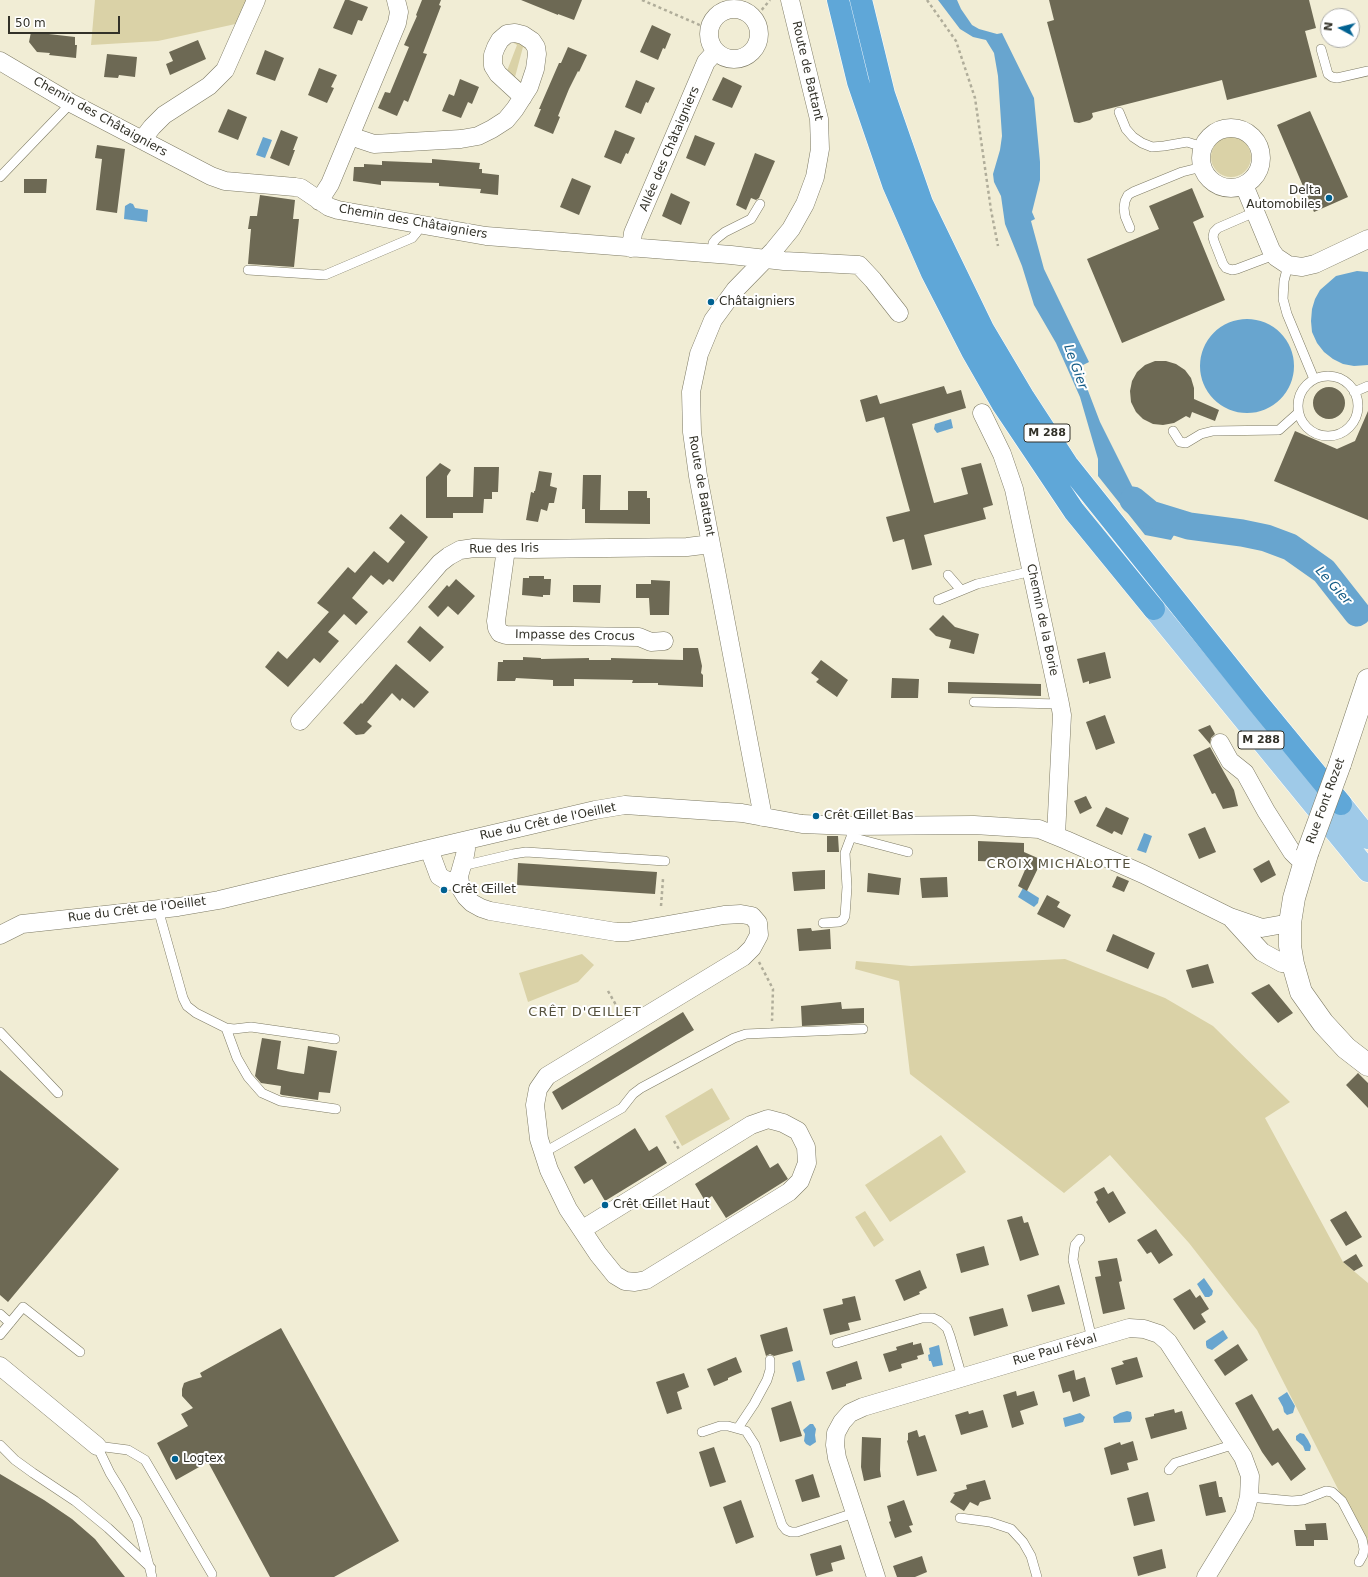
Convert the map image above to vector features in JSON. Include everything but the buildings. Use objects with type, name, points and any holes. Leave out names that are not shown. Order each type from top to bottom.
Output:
[{"type":"highway","name":"M 288","points":[[838,0],[858,82],[893,184],[932,273],[972,351],[1003,405],[1074,511],[1154,609]]},
{"type":"highway","name":"M 288","points":[[860,0],[884,94],[922,203],[983,329],[1024,398],[1072,470],[1258,703],[1341,804]]},
{"type":"main road","name":"M 288","points":[[1154,609],[1368,871]]},
{"type":"main road","name":"Rue Font Rozet","points":[[1290,923],[1294,898],[1306,857],[1340,764],[1368,680]]},
{"type":"main road","points":[[1341,804],[1365,833]]},
{"type":"main road","points":[[1290,923],[1290,946],[1293,964],[1302,992],[1323,1023],[1346,1048],[1368,1066]]},
{"type":"street","points":[[142,140],[152,127],[164,116],[208,86],[225,70],[256,0]]},
{"type":"street","points":[[319,201],[330,184],[397,23],[399,12],[396,0]]},
{"type":"street","name":"Route de Battant","points":[[762,817],[698,476],[692,432],[691,392],[699,354],[713,320],[735,290],[791,229],[805,204],[815,177],[820,149],[819,119],[790,0]]},
{"type":"street","points":[[732,9],[748,13],[754,19],[758,30],[758,43],[754,50],[747,56],[731,60],[722,57],[715,52],[708,38],[712,21],[717,15],[732,9]]},
{"type":"street","name":"Allée des Châtaigniers","points":[[631,248],[634,233],[706,62],[715,52]]},
{"type":"street","name":"Chemin des Châtaigniers","points":[[0,61],[71,103],[211,176],[225,180],[301,188],[319,201],[338,210],[486,236],[765,258],[784,261],[859,265],[899,313]]},
{"type":"street","points":[[350,136],[374,144],[461,139],[478,136],[506,120],[523,97]]},
{"type":"street","points":[[1225,128],[1239,129],[1252,136],[1257,143],[1261,162],[1252,179],[1244,185],[1234,188],[1224,187],[1214,183],[1207,176],[1202,167],[1200,157],[1203,147],[1208,138],[1216,131],[1225,128]]},
{"type":"street","points":[[1244,185],[1255,212],[1281,260],[1302,267],[1315,264],[1368,240]]},
{"type":"street","name":"Chemin de la Borie","points":[[982,413],[996,441],[1009,474],[1032,571],[1060,704],[1062,716],[1056,835]]},
{"type":"street","name":"Rue des Iris","points":[[300,721],[404,606],[440,563],[460,550],[474,548],[687,547],[711,544]]},
{"type":"street","name":"Impasse des Crocus","points":[[506,549],[496,621],[497,628],[500,633],[506,635],[639,637],[651,642],[664,642]]},
{"type":"street","points":[[1220,743],[1230,761],[1241,768],[1248,776],[1266,811],[1292,852],[1296,857],[1306,857]]},
{"type":"street","name":"Rue du Crêt de l'Oeillet","points":[[0,935],[22,924],[158,910],[219,900],[595,810],[625,805],[742,813],[851,832],[994,826],[1039,830],[1056,835],[1143,874],[1230,917]]},
{"type":"street","points":[[464,841],[466,849],[461,873],[461,889],[472,903],[486,910],[616,932],[628,932],[724,915],[741,914],[752,916],[758,923],[759,935],[752,948],[743,957],[547,1076],[538,1090],[535,1105],[539,1139],[548,1170],[568,1209],[583,1229],[598,1254],[615,1275],[625,1282],[646,1280],[789,1192],[800,1181],[807,1163],[806,1147],[798,1131],[783,1123],[768,1119],[751,1125],[583,1229]]},
{"type":"street","points":[[429,849],[439,876],[448,881],[461,873]]},
{"type":"street","points":[[1230,917],[1262,928],[1290,923]]},
{"type":"street","points":[[1230,917],[1262,952],[1282,963],[1293,964]]},
{"type":"street","name":"Rue Paul Féval","points":[[876,1577],[854,1513],[836,1451],[836,1433],[842,1422],[850,1413],[863,1407],[1129,1328],[1144,1329],[1159,1334],[1168,1342],[1243,1457],[1250,1476],[1249,1497],[1244,1515],[1206,1577]]},
{"type":"street","points":[[0,1366],[97,1446]]},
{"type":"lane","points":[[1321,49],[1328,74],[1332,78],[1368,71]]},
{"type":"lane","points":[[0,177],[71,103]]},
{"type":"lane","points":[[1119,112],[1126,129],[1133,138],[1142,143],[1152,147],[1187,142],[1203,147]]},
{"type":"lane","points":[[1130,228],[1125,216],[1124,208],[1128,195],[1182,172],[1202,167]]},
{"type":"lane","points":[[712,254],[713,243],[716,239],[725,232],[751,219],[760,204]]},
{"type":"lane","points":[[1255,212],[1218,228],[1214,232],[1214,241],[1223,264],[1226,268],[1232,270],[1281,260],[1284,281],[1283,299],[1287,314],[1314,379]]},
{"type":"lane","points":[[248,270],[325,275],[412,238],[417,232],[419,225]]},
{"type":"lane","points":[[1324,376],[1334,376],[1344,380],[1354,392],[1358,406],[1356,416],[1352,425],[1344,431],[1336,435],[1326,436],[1317,434],[1302,422],[1298,413],[1300,394],[1314,379],[1324,376]]},
{"type":"lane","points":[[1354,392],[1368,386]]},
{"type":"lane","points":[[1173,431],[1180,442],[1186,443],[1201,434],[1213,431],[1279,430],[1298,413]]},
{"type":"lane","points":[[938,600],[977,584],[1032,571]]},
{"type":"lane","points":[[948,575],[961,590]]},
{"type":"lane","points":[[974,702],[1060,704]]},
{"type":"lane","points":[[823,922],[839,922],[843,920],[845,916],[847,887],[845,853],[851,832],[908,852]]},
{"type":"lane","points":[[461,873],[513,854],[526,852],[665,861]]},
{"type":"lane","points":[[158,910],[183,998],[187,1006],[226,1028],[234,1029],[251,1027],[335,1039]]},
{"type":"lane","points":[[226,1028],[237,1058],[248,1077],[262,1093],[280,1101],[336,1109]]},
{"type":"lane","points":[[543,1153],[622,1108],[633,1094],[641,1088],[703,1053],[734,1038],[746,1034],[863,1029]]},
{"type":"lane","points":[[0,1032],[58,1093]]},
{"type":"lane","points":[[1080,1239],[1075,1245],[1073,1260],[1092,1339]]},
{"type":"lane","points":[[0,1335],[23,1308],[80,1352]]},
{"type":"lane","points":[[0,1314],[10,1323]]},
{"type":"lane","points":[[837,1343],[922,1318],[933,1318],[939,1321],[946,1328],[950,1336],[962,1377]]},
{"type":"lane","points":[[738,1428],[754,1404],[767,1380],[770,1370],[770,1360]]},
{"type":"lane","points":[[702,1432],[720,1426],[738,1428],[746,1431],[755,1445],[782,1525],[786,1530],[798,1532],[854,1513]]},
{"type":"lane","points":[[1169,1470],[1175,1462],[1235,1444]]},
{"type":"lane","points":[[0,1445],[27,1469],[75,1501],[108,1528],[152,1572]]},
{"type":"lane","points":[[97,1446],[110,1473],[137,1520],[152,1572]]},
{"type":"lane","points":[[97,1446],[128,1450],[145,1460],[212,1574]]},
{"type":"lane","points":[[1249,1497],[1303,1500],[1326,1491],[1332,1492],[1342,1501],[1362,1539],[1364,1549],[1363,1555],[1359,1562]]},
{"type":"lane","points":[[960,1518],[990,1522],[1011,1530],[1023,1542],[1031,1556],[1037,1577]]},
{"type":"path","points":[[642,0],[709,29]]},
{"type":"path","points":[[754,19],[770,0]]},
{"type":"path","points":[[927,0],[956,42],[975,98],[991,210],[998,246]]},
{"type":"path","points":[[661,906],[664,880]]},
{"type":"path","points":[[752,948],[773,989],[772,1034]]},
{"type":"path","points":[[608,990],[620,1012]]},
{"type":"shaded area","points":[[95,0],[246,1],[240,23],[158,41],[91,45]]},
{"type":"shaded area","points":[[509,40],[520,40],[531,53],[523,47],[515,77],[524,84],[523,85],[507,71],[517,45]]},
{"type":"shaded area","points":[[1227,137],[1235,137],[1242,140],[1248,146],[1251,157],[1248,168],[1242,174],[1235,177],[1227,177],[1220,174],[1214,168],[1211,161],[1211,153],[1214,146],[1220,140]]},
{"type":"shaded area","points":[[582,954],[594,965],[578,982],[528,1002],[519,973]]},
{"type":"shaded area","points":[[1065,959],[1165,998],[1213,1026],[1290,1102],[1265,1118],[1343,1262],[1368,1283],[1368,1548],[1257,1330],[1189,1243],[1110,1155],[1064,1193],[910,1074],[899,981],[855,969],[856,961],[911,966]]},
{"type":"shaded area","points":[[712,1088],[730,1119],[682,1146],[665,1116]]},
{"type":"shaded area","points":[[941,1135],[966,1172],[890,1222],[865,1185]]},
{"type":"shaded area","points":[[865,1211],[884,1240],[874,1247],[855,1217]]},
{"type":"water","points":[[938,0],[957,0],[961,9],[972,25],[979,29],[997,34],[1002,33],[1034,98],[1040,162],[1040,180],[1032,212],[1035,219],[1031,221],[1044,269],[1089,362],[1079,367],[1100,422],[1137,496],[1148,509],[1179,527],[1171,540],[1145,535],[1098,476],[1098,459],[1080,397],[1056,343],[1034,305],[1022,266],[1005,224],[1001,196],[994,182],[993,174],[1000,150],[1002,136],[998,76],[994,53],[986,40],[973,37],[960,29]]},
{"type":"water","points":[[263,137],[272,140],[265,158],[256,155]]},
{"type":"water","points":[[130,203],[133,204],[135,208],[148,210],[147,222],[124,219],[125,206]]},
{"type":"water","points":[[1357,271],[1368,272],[1368,365],[1354,366],[1343,364],[1324,352],[1317,343],[1312,332],[1311,321],[1312,309],[1320,290],[1336,276]]},
{"type":"water","points":[[1247,319],[1265,322],[1280,333],[1291,348],[1294,366],[1291,384],[1280,399],[1265,410],[1247,413],[1229,410],[1214,399],[1203,384],[1200,366],[1203,348],[1214,333],[1229,322]]},
{"type":"water","points":[[951,419],[953,428],[937,433],[934,429],[935,424]]},
{"type":"water","points":[[1144,833],[1152,836],[1146,853],[1137,850]]},
{"type":"water","points":[[1023,888],[1039,898],[1038,903],[1034,907],[1018,897]]},
{"type":"water","points":[[1204,1278],[1213,1291],[1212,1295],[1209,1297],[1205,1297],[1197,1284]]},
{"type":"water","points":[[1223,1330],[1228,1338],[1212,1350],[1207,1348],[1206,1341]]},
{"type":"water","points":[[939,1345],[943,1365],[933,1367],[931,1361],[929,1361],[929,1348]]},
{"type":"water","points":[[800,1360],[805,1380],[797,1382],[792,1363]]},
{"type":"water","points":[[1287,1392],[1295,1406],[1293,1413],[1287,1415],[1284,1412],[1278,1398]]},
{"type":"water","points":[[1127,1411],[1131,1412],[1132,1418],[1130,1422],[1114,1423],[1113,1417]]},
{"type":"water","points":[[1080,1413],[1085,1417],[1083,1422],[1065,1427],[1063,1418]]},
{"type":"water","points":[[810,1424],[813,1424],[816,1429],[816,1442],[810,1446],[804,1441],[805,1434],[803,1430]]},
{"type":"water","points":[[1300,1433],[1304,1434],[1308,1440],[1311,1446],[1310,1451],[1305,1451],[1303,1446],[1296,1440],[1296,1436]]},
{"type":"waterway","name":"Le Gier","points":[[1133,500],[1150,514],[1189,526],[1242,533],[1266,538],[1290,547],[1324,571],[1357,613]]},
{"type":"place","name":"Delta Automobiles","points":[[1329,198]]},
{"type":"place","name":"Châtaigniers","points":[[711,302]]},
{"type":"place","name":"Crêt Œillet Bas","points":[[816,816]]},
{"type":"place","name":"Crêt Œillet","points":[[444,890]]},
{"type":"place","name":"Crêt Œillet Haut","points":[[605,1205]]},
{"type":"place","name":"Logtex","points":[[175,1459]]},
{"type":"district","name":"CROIX MICHALOTTE","points":[[1059,865]]},
{"type":"district","name":"CRÊT D'ŒILLET","points":[[585,1013]]}]
